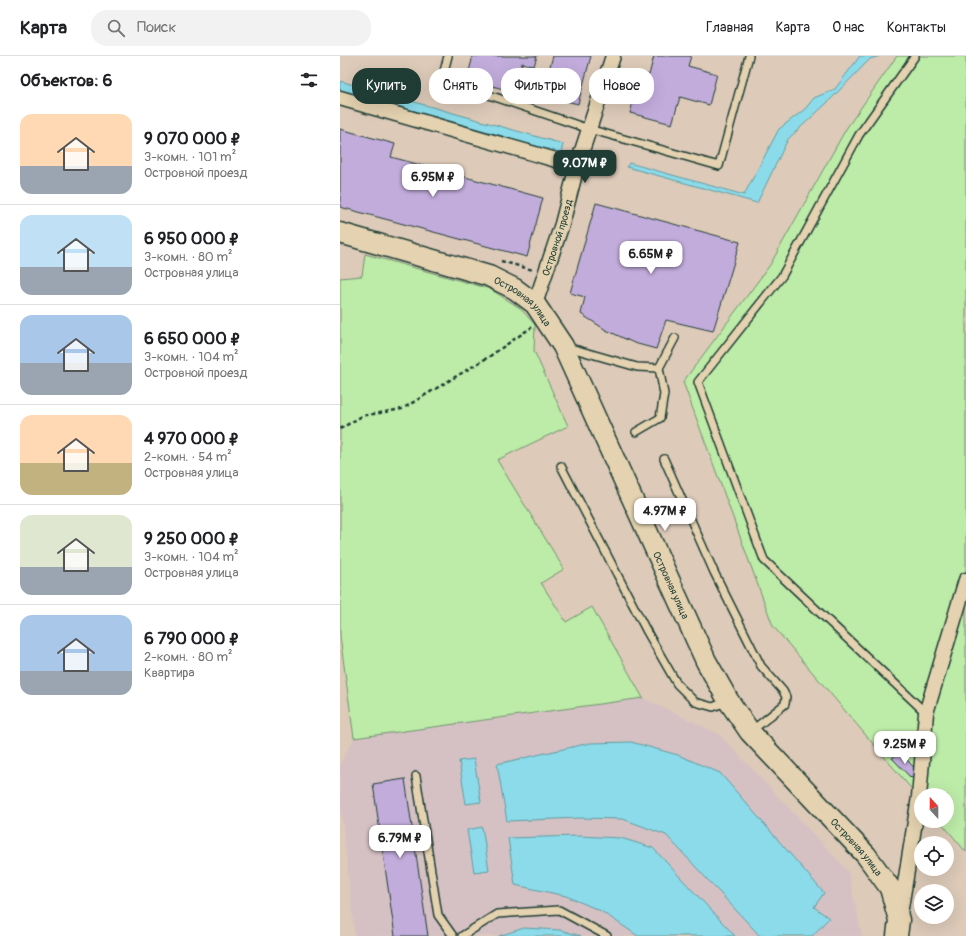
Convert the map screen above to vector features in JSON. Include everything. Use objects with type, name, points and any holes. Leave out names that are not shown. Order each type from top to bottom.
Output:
[{"type":"street","name":"Островной проезд","points":[[540,312],[577,166],[613,56]]},
{"type":"street","points":[[340,98],[577,166]]},
{"type":"street","name":"Островная улица","points":[[340,233],[489,276],[515,289],[540,312],[563,346],[706,661],[728,700],[750,732],[866,855],[890,888],[898,928]]},
{"type":"street","points":[[898,928],[919,797],[926,713],[966,580]]},
{"type":"lane","points":[[448,56],[442,79],[589,129],[719,166],[749,56]]},
{"type":"lane","points":[[915,56],[859,135],[782,276],[698,382],[764,560],[926,713]]},
{"type":"lane","points":[[636,432],[660,418],[664,394],[659,368],[675,338]]},
{"type":"lane","points":[[563,346],[637,367],[659,368]]},
{"type":"lane","points":[[664,459],[714,572],[760,666],[783,691],[786,697],[785,704],[750,732]]},
{"type":"lane","points":[[560,466],[646,630],[677,684],[694,702],[713,707],[728,700]]},
{"type":"lane","points":[[416,776],[438,915],[453,936]]},
{"type":"lane","points":[[462,936],[497,914],[559,910],[607,936]]},
{"type":"path","points":[[340,429],[362,416],[402,409],[490,356],[540,312]]},
{"type":"shaded area","points":[[643,698],[719,734],[848,871],[862,936],[355,936],[340,801],[340,764],[354,738]]},
{"type":"green space","points":[[897,56],[966,56],[966,852],[946,828],[954,828],[954,788],[914,788],[914,792],[773,626],[683,382],[770,265],[846,129]]},
{"type":"green space","points":[[365,254],[490,289],[520,308],[535,325],[534,351],[568,426],[497,460],[564,569],[541,583],[566,622],[592,607],[643,698],[354,738],[340,636],[340,278],[362,276]]},
{"type":"water","points":[[860,56],[880,56],[870,59],[827,103],[788,139],[757,203],[627,167],[629,163],[744,195],[779,129],[805,109],[814,98],[835,89]]},
{"type":"water","points":[[340,81],[352,84],[352,94],[340,91]]},
{"type":"water","points":[[386,104],[421,104],[563,144],[561,154]]},
{"type":"water","points":[[631,742],[678,755],[720,773],[824,893],[814,907],[829,918],[812,936],[760,936],[666,835],[623,819],[579,818],[507,821],[497,764],[590,743]]},
{"type":"water","points":[[474,759],[481,802],[466,804],[459,761]]},
{"type":"water","points":[[482,827],[489,870],[474,872],[467,830]]},
{"type":"water","points":[[578,836],[621,838],[653,848],[735,936],[638,936],[601,911],[566,896],[515,885],[508,838]]},
{"type":"water","points":[[524,928],[560,930],[581,936],[499,936]]},
{"type":"building","points":[[473,56],[537,56],[534,66],[522,63],[521,68],[501,68],[501,88],[493,86],[493,68],[470,68]]},
{"type":"building","points":[[553,56],[591,56],[581,93],[581,68],[550,68]]},
{"type":"building","points":[[654,56],[691,56],[688,66],[717,74],[709,105],[680,97],[672,124],[630,113],[632,104],[654,104],[654,68],[651,68]]},
{"type":"building","points":[[340,129],[395,144],[391,157],[543,198],[527,257],[340,207]]},
{"type":"building","points":[[596,203],[740,242],[713,331],[666,320],[656,349],[634,343],[606,330],[581,314],[585,297],[570,293]]},
{"type":"building","points":[[900,752],[918,772],[911,778],[892,758]]},
{"type":"building","points":[[405,779],[428,936],[395,936],[373,784]]}]
